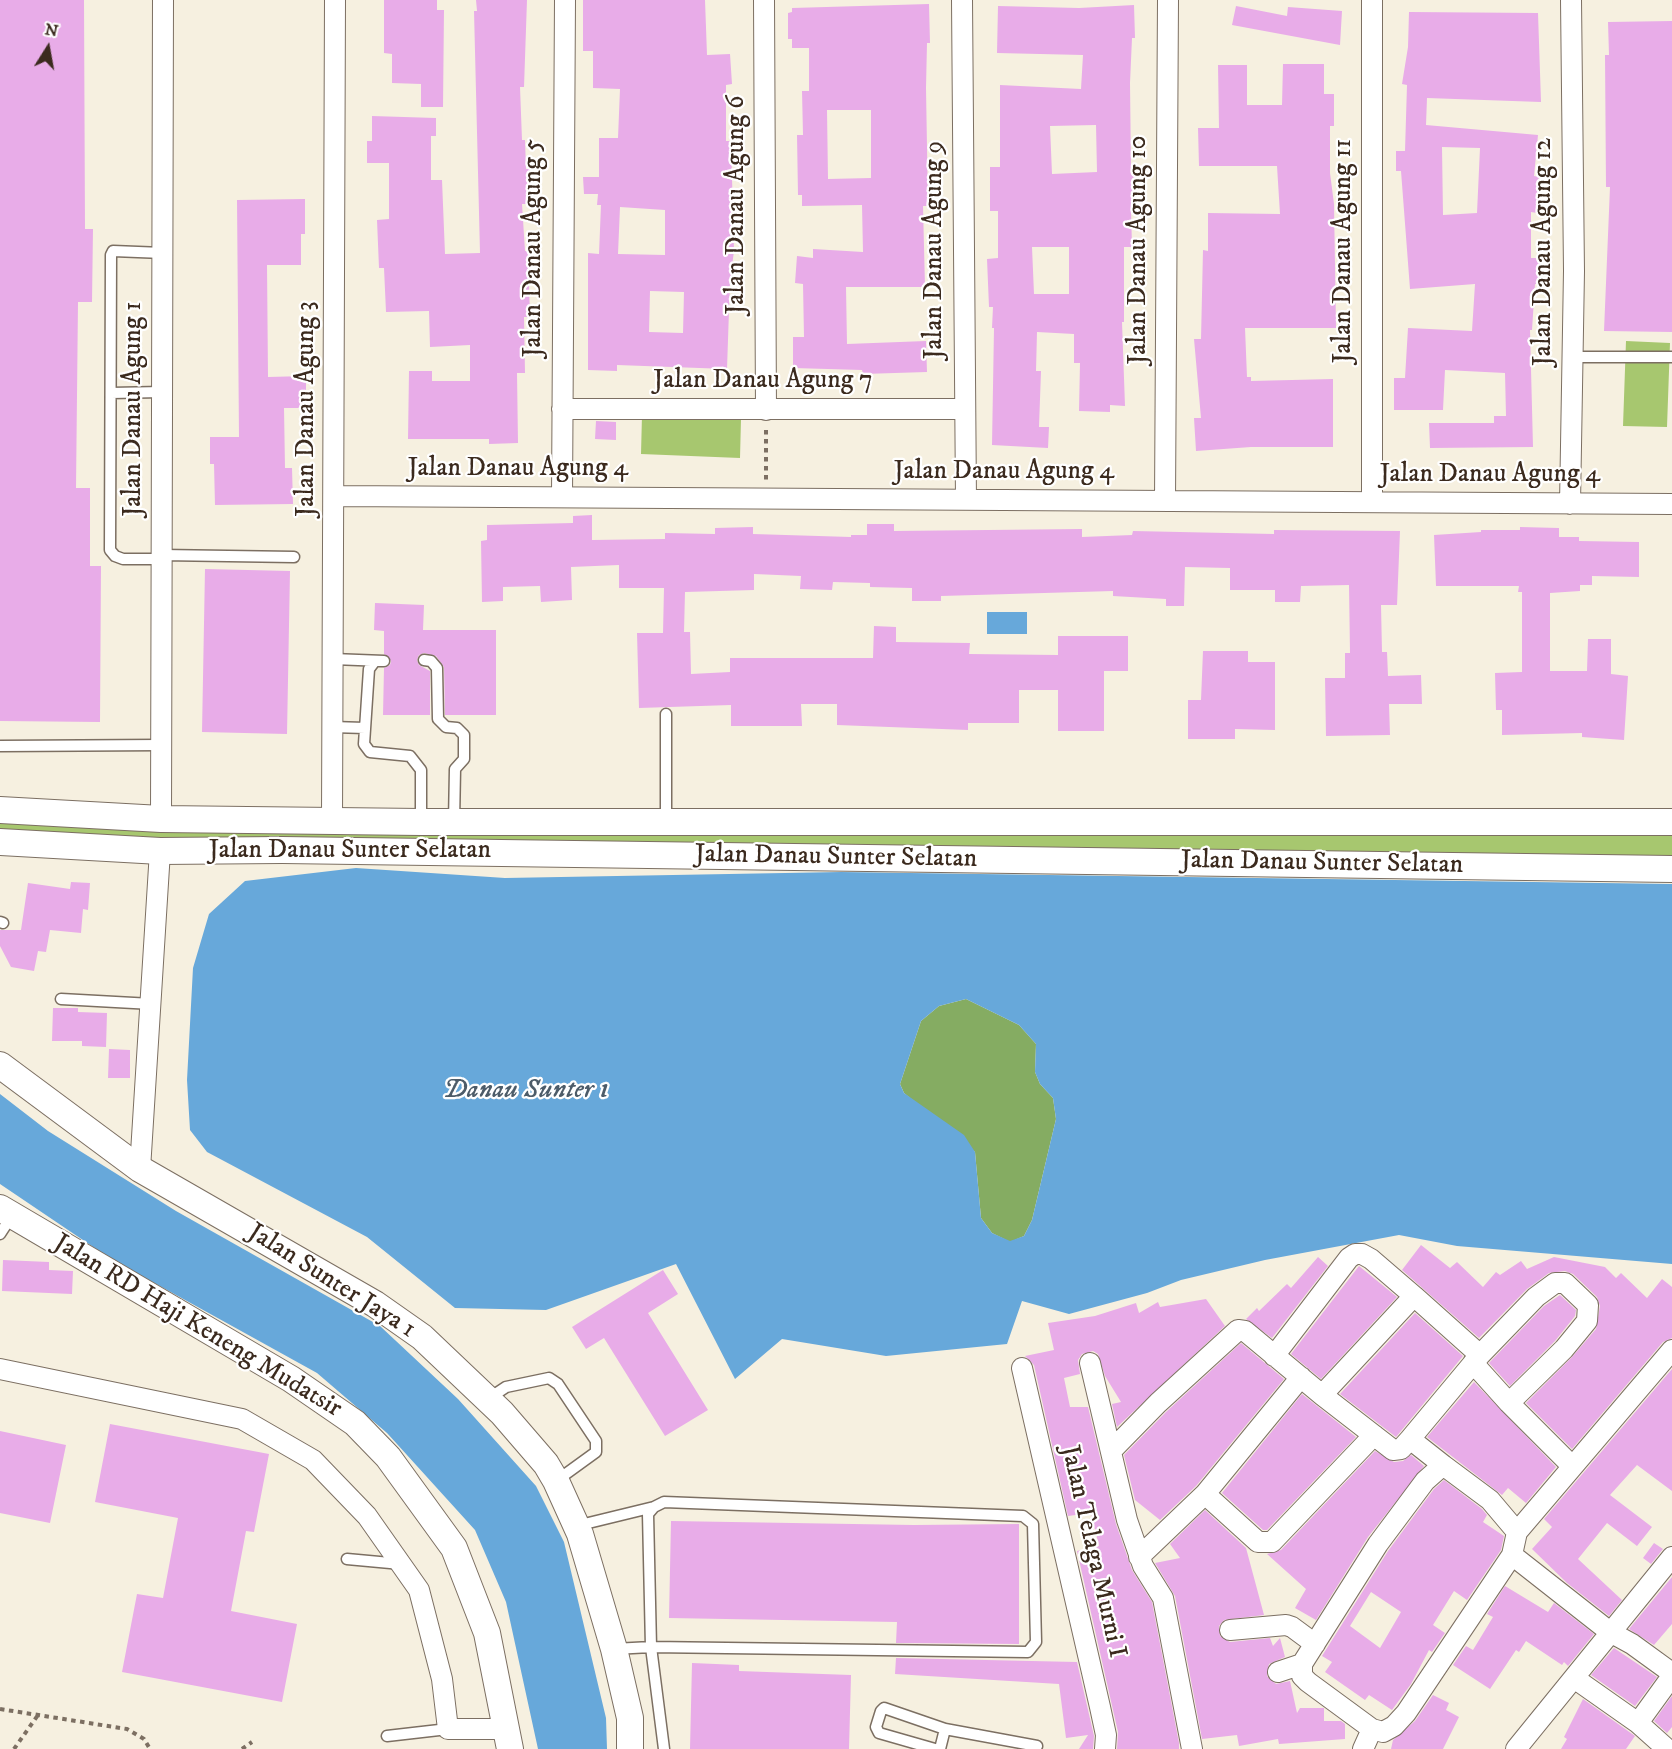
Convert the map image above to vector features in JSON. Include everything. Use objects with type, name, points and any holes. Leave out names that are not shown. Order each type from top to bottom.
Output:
[{"type":"street","name":"Jalan Danau Agung 1","points":[[161,819],[163,0]]},
{"type":"street","name":"Jalan Danau Agung 3","points":[[332,819],[336,0]]},
{"type":"street","name":"Jalan Danau Agung 5","points":[[562,497],[565,0]]},
{"type":"street","name":"Jalan Danau Agung 6","points":[[764,0],[766,410]]},
{"type":"street","name":"Jalan Danau Agung 9","points":[[962,0],[966,500]]},
{"type":"street","name":"Jalan Danau Agung 10","points":[[1165,501],[1168,0]]},
{"type":"street","name":"Jalan Danau Agung 11","points":[[1372,0],[1372,502]]},
{"type":"street","name":"Jalan Danau Agung 12","points":[[1570,504],[1571,0]]},
{"type":"street","name":"Jalan Danau Agung 7","points":[[562,409],[964,409]]},
{"type":"street","name":"Jalan Danau Agung 4","points":[[335,496],[1672,504]]},
{"type":"street","name":"Jalan Danau Sunter Selatan","points":[[0,810],[161,819],[332,819],[421,822],[1672,822]]},
{"type":"street","name":"Jalan Danau Sunter Selatan","points":[[0,842],[160,851],[282,850],[1672,869]]},
{"type":"street","points":[[140,1169],[160,851]]},
{"type":"street","name":"Jalan Sunter Jaya 1","points":[[0,1065],[140,1169],[375,1304],[422,1337],[487,1399],[546,1464],[576,1527],[590,1563],[614,1649],[630,1718],[630,1749]]},
{"type":"street","name":"Jalan RD Haji Keneng Mudatsir","points":[[4,1220],[291,1379],[355,1423],[380,1448],[454,1548],[487,1633],[508,1739]]},
{"type":"street","points":[[1274,1356],[1349,1258],[1355,1254],[1362,1254],[1371,1258],[1414,1296],[1476,1359],[1509,1403],[1572,1466]]},
{"type":"street","points":[[1112,1450],[1234,1331],[1245,1331],[1322,1395],[1396,1451],[1410,1439],[1476,1359],[1536,1297],[1555,1283],[1565,1283],[1588,1305],[1587,1321],[1564,1349],[1509,1403]]},
{"type":"street","points":[[1322,1395],[1414,1296]]},
{"type":"street","points":[[1443,1465],[1425,1481],[1378,1544],[1302,1664],[1302,1676],[1308,1682],[1372,1729],[1383,1732],[1394,1726],[1406,1713],[1512,1555],[1517,1532],[1672,1350]]},
{"type":"street","points":[[1090,1363],[1127,1520],[1139,1557],[1163,1598],[1192,1749]]},
{"type":"street","name":"Jalan Telaga Murni I","points":[[1022,1368],[1100,1707],[1106,1735],[1105,1749]]},
{"type":"street","points":[[0,1369],[242,1419],[313,1460],[367,1516],[419,1590],[442,1679],[448,1729],[508,1739]]},
{"type":"street","points":[[1139,1557],[1205,1494],[1301,1377]]},
{"type":"street","points":[[1205,1494],[1258,1542],[1272,1542],[1374,1435]]},
{"type":"street","points":[[1410,1439],[1490,1500],[1517,1532]]},
{"type":"street","points":[[1512,1555],[1610,1632],[1632,1644],[1672,1675],[1638,1723]]},
{"type":"street","points":[[1516,1749],[1672,1557]]},
{"type":"street","points":[[1230,1630],[1286,1625],[1315,1644]]},
{"type":"street","points":[[1278,1672],[1302,1664]]},
{"type":"street","points":[[1574,1678],[1638,1723],[1667,1749]]},
{"type":"street","points":[[1364,1749],[1372,1729]]},
{"type":"lane","points":[[163,253],[113,252],[111,255],[110,550],[123,559],[294,557]]},
{"type":"lane","points":[[1572,357],[1672,357]]},
{"type":"lane","points":[[111,393],[162,392]]},
{"type":"lane","points":[[333,659],[380,661],[369,669],[364,744],[370,752],[410,756],[421,770],[421,822]]},
{"type":"lane","points":[[424,660],[431,661],[437,668],[438,719],[447,727],[457,728],[464,735],[464,759],[455,769],[454,822]]},
{"type":"lane","points":[[666,714],[666,822]]},
{"type":"lane","points":[[332,727],[364,728]]},
{"type":"lane","points":[[0,746],[162,745]]},
{"type":"lane","points":[[61,999],[152,1004]]},
{"type":"lane","points":[[487,1399],[506,1387],[549,1378],[558,1384],[596,1442],[596,1452],[556,1481]]},
{"type":"lane","points":[[576,1527],[654,1507],[664,1502],[1023,1516],[1033,1524],[1036,1642],[1028,1652],[651,1647],[614,1649]]},
{"type":"lane","points":[[654,1507],[648,1514],[651,1647],[664,1749]]},
{"type":"lane","points":[[347,1559],[401,1564]]},
{"type":"lane","points":[[945,1729],[938,1749],[879,1733],[876,1727],[884,1708],[945,1729],[1037,1746]]},
{"type":"lane","points":[[387,1736],[448,1729]]},
{"type":"path","points":[[766,410],[767,498]]},
{"type":"path","points":[[0,1709],[127,1729],[144,1739],[150,1749]]},
{"type":"path","points":[[14,1749],[38,1715]]},
{"type":"path","points":[[243,1749],[252,1742]]},
{"type":"green space","points":[[1626,341],[1670,343],[1667,427],[1623,426]]},
{"type":"green space","points":[[642,415],[741,419],[740,458],[641,454]]},
{"type":"green space","points":[[0,806],[1672,822],[1672,869],[0,839]]},
{"type":"green space","points":[[966,999],[1019,1025],[1036,1044],[1035,1072],[1040,1084],[1053,1098],[1056,1119],[1032,1220],[1024,1236],[1010,1242],[992,1233],[981,1218],[975,1152],[904,1093],[900,1084],[921,1021],[939,1006]]},
{"type":"water","points":[[987,612],[1027,612],[1027,634],[987,634]]},
{"type":"water","name":"Danau Sunter 1","points":[[356,868],[505,878],[841,872],[1672,884],[1672,1264],[1457,1246],[1399,1235],[1265,1260],[1181,1280],[1147,1293],[1069,1314],[1022,1301],[1007,1344],[886,1356],[782,1339],[735,1379],[676,1264],[546,1310],[455,1308],[367,1237],[207,1152],[190,1130],[187,1080],[193,968],[209,914],[245,881]],"holes":[[[966,999],[1019,1025],[1036,1044],[1035,1072],[1040,1084],[1053,1098],[1056,1119],[1032,1220],[1024,1236],[1010,1241],[992,1233],[981,1218],[975,1152],[964,1135],[904,1093],[900,1084],[921,1021],[939,1006]]]},
{"type":"water","points":[[0,1094],[48,1131],[176,1211],[380,1326],[458,1399],[536,1486],[564,1542],[606,1718],[607,1749],[538,1749],[506,1602],[475,1530],[387,1433],[317,1373],[111,1259],[0,1184]]},
{"type":"building","points":[[0,0],[84,0],[85,229],[93,229],[92,302],[78,302],[76,488],[90,488],[90,566],[101,566],[100,722],[0,721]]},
{"type":"building","points":[[384,0],[437,0],[437,10],[444,10],[443,107],[421,107],[421,84],[392,83],[392,54],[384,53]]},
{"type":"building","points":[[476,0],[527,0],[524,87],[520,87],[522,140],[525,140],[526,169],[530,169],[531,204],[522,204],[525,251],[528,251],[530,317],[524,317],[525,373],[517,373],[518,443],[489,444],[489,439],[408,439],[409,371],[432,371],[432,381],[470,381],[470,345],[430,347],[429,311],[386,312],[384,268],[379,268],[377,220],[389,219],[389,163],[367,163],[367,141],[372,141],[372,116],[436,118],[436,136],[431,136],[431,180],[442,180],[445,254],[480,253],[474,11],[477,11]]},
{"type":"building","points":[[583,0],[705,0],[707,55],[730,54],[732,84],[726,85],[726,141],[731,141],[734,251],[730,281],[727,369],[617,365],[617,371],[588,370],[588,253],[599,254],[601,205],[597,205],[598,194],[584,194],[583,177],[599,177],[599,138],[618,138],[620,89],[593,88],[593,51],[583,51]],"holes":[[[620,207],[665,210],[665,255],[618,254]],[[650,291],[684,292],[683,333],[649,332]]]},
{"type":"building","points":[[929,4],[930,43],[927,43],[926,88],[928,206],[923,206],[925,287],[846,287],[847,344],[926,341],[927,372],[863,374],[862,370],[793,368],[793,337],[804,337],[803,284],[795,283],[797,256],[813,258],[813,249],[863,252],[862,205],[802,206],[802,195],[798,195],[797,135],[803,135],[802,91],[809,91],[809,48],[792,48],[792,39],[788,39],[788,13],[792,12],[792,8]],"holes":[[[827,110],[871,110],[871,178],[828,179]]]},
{"type":"building","points":[[1134,5],[1135,38],[1132,38],[1130,83],[1131,170],[1134,170],[1136,208],[1131,209],[1132,247],[1124,247],[1124,322],[1122,322],[1125,406],[1110,405],[1110,412],[1079,411],[1080,363],[1074,363],[1074,334],[1037,332],[1036,371],[1041,371],[1039,427],[1049,427],[1048,448],[992,445],[994,328],[992,328],[993,307],[989,307],[987,259],[998,258],[998,211],[990,211],[990,167],[1000,167],[1000,85],[1081,89],[1083,55],[997,53],[998,6],[1079,8]],"holes":[[[1096,125],[1097,172],[1052,174],[1050,126]],[[1032,247],[1069,247],[1069,294],[1034,294]]]},
{"type":"building","points":[[1236,6],[1287,16],[1288,7],[1342,11],[1340,45],[1232,25]]},
{"type":"building","points":[[1409,12],[1538,13],[1541,102],[1427,98],[1426,125],[1538,135],[1534,176],[1539,177],[1537,213],[1531,212],[1531,258],[1541,258],[1541,284],[1535,284],[1532,330],[1530,330],[1533,447],[1430,448],[1429,423],[1494,423],[1494,416],[1506,416],[1505,373],[1445,370],[1443,410],[1394,410],[1394,378],[1405,378],[1408,328],[1472,331],[1475,284],[1410,289],[1401,171],[1396,171],[1396,151],[1405,151],[1407,85],[1402,84],[1408,47]],"holes":[[[1442,147],[1480,148],[1477,213],[1443,215]]]},
{"type":"building","points":[[1672,21],[1672,332],[1604,331],[1610,187],[1606,187],[1605,55],[1609,55],[1608,22]]},
{"type":"building","points":[[1283,64],[1324,64],[1324,94],[1334,94],[1334,126],[1330,126],[1330,173],[1334,204],[1336,328],[1245,328],[1247,377],[1251,377],[1251,381],[1333,379],[1333,447],[1251,447],[1196,451],[1194,418],[1201,418],[1194,339],[1201,339],[1203,250],[1208,251],[1208,213],[1280,214],[1277,166],[1199,166],[1198,128],[1219,128],[1218,65],[1247,65],[1247,105],[1282,105]]},
{"type":"building","points":[[305,199],[305,234],[301,234],[301,265],[267,265],[268,377],[306,376],[306,408],[284,408],[285,468],[292,468],[293,504],[215,505],[214,464],[210,464],[210,437],[239,437],[237,200]]},
{"type":"building","points":[[596,421],[616,422],[616,440],[595,439]]},
{"type":"building","points":[[592,515],[592,540],[665,539],[665,533],[715,534],[715,528],[753,527],[753,534],[851,537],[851,535],[867,535],[867,524],[894,524],[894,531],[1082,529],[1082,537],[1132,535],[1133,531],[1274,534],[1274,530],[1400,531],[1397,605],[1381,605],[1382,652],[1387,652],[1388,676],[1421,675],[1422,704],[1389,704],[1390,735],[1326,736],[1325,678],[1345,678],[1345,653],[1350,653],[1349,585],[1301,586],[1300,602],[1275,602],[1275,590],[1230,590],[1230,568],[1185,567],[1184,606],[1166,606],[1166,599],[1113,596],[1113,591],[941,596],[941,601],[912,601],[912,588],[870,587],[870,583],[833,582],[832,590],[800,589],[801,576],[754,574],[754,590],[685,592],[684,632],[690,632],[691,674],[730,672],[730,658],[873,658],[874,626],[896,627],[896,642],[970,643],[969,654],[1058,655],[1058,636],[1128,636],[1128,671],[1104,671],[1104,731],[1058,731],[1058,690],[1019,690],[1019,723],[968,723],[968,730],[837,725],[837,704],[801,704],[802,726],[731,726],[731,705],[639,708],[637,633],[663,633],[664,588],[619,588],[619,565],[571,567],[572,600],[541,602],[540,586],[503,587],[503,601],[482,602],[481,541],[487,540],[487,525],[573,523],[573,516]]},
{"type":"building","points":[[1520,527],[1559,528],[1559,537],[1579,537],[1579,541],[1639,542],[1639,577],[1592,576],[1592,585],[1580,585],[1580,591],[1550,593],[1550,671],[1587,671],[1588,639],[1611,639],[1611,674],[1628,676],[1624,740],[1582,737],[1582,733],[1502,735],[1502,710],[1496,710],[1495,673],[1522,672],[1522,592],[1518,592],[1519,586],[1436,586],[1434,535],[1481,532],[1481,530],[1520,530]]},
{"type":"building","points":[[205,569],[290,571],[287,734],[202,732]]},
{"type":"building","points":[[375,603],[424,605],[423,630],[496,630],[496,715],[445,715],[444,667],[436,656],[424,653],[419,655],[417,660],[419,665],[430,671],[430,715],[383,715],[384,668],[390,665],[391,661],[384,654],[384,631],[374,630]]},
{"type":"building","points":[[1203,651],[1248,651],[1248,662],[1275,662],[1275,730],[1235,729],[1235,739],[1188,739],[1188,700],[1201,700]]},
{"type":"building","points":[[71,882],[90,883],[88,910],[83,909],[81,933],[50,930],[46,952],[38,951],[34,971],[11,967],[0,946],[0,930],[21,930],[28,883],[70,889]]},
{"type":"building","points":[[53,1008],[78,1008],[78,1012],[107,1013],[106,1047],[82,1046],[82,1041],[52,1041]]},
{"type":"building","points":[[109,1049],[130,1050],[130,1078],[108,1078]]},
{"type":"building","points":[[1421,1245],[1450,1268],[1457,1262],[1483,1287],[1496,1272],[1500,1275],[1521,1261],[1527,1269],[1554,1257],[1605,1267],[1616,1278],[1621,1273],[1647,1298],[1662,1279],[1672,1287],[1672,1338],[1663,1342],[1572,1449],[1526,1403],[1572,1357],[1596,1329],[1600,1306],[1597,1297],[1573,1274],[1565,1271],[1549,1273],[1527,1289],[1479,1338],[1402,1270]]},
{"type":"building","points":[[1318,1257],[1328,1266],[1272,1338],[1246,1319],[1257,1308],[1259,1311],[1287,1284],[1291,1288]]},
{"type":"building","points":[[3,1260],[49,1262],[49,1270],[73,1271],[72,1294],[2,1291]]},
{"type":"building","points":[[1359,1266],[1397,1297],[1321,1379],[1291,1354]]},
{"type":"building","points":[[663,1270],[678,1294],[648,1313],[708,1410],[665,1436],[604,1338],[586,1349],[572,1327]]},
{"type":"building","points":[[1560,1295],[1576,1310],[1575,1316],[1555,1341],[1510,1386],[1489,1363],[1544,1306]]},
{"type":"building","points":[[1206,1299],[1225,1326],[1117,1427],[1112,1404],[1121,1402],[1105,1376],[1098,1354],[1093,1351],[1082,1354],[1078,1360],[1080,1374],[1064,1378],[1070,1407],[1088,1407],[1116,1524],[1132,1570],[1152,1602],[1179,1743],[1179,1749],[1117,1749],[1118,1732],[1077,1551],[1099,1546],[1091,1513],[1068,1516],[1034,1365],[1025,1356],[1054,1350],[1048,1323],[1095,1316],[1136,1303],[1139,1313],[1158,1302],[1160,1307]]},
{"type":"building","points":[[1415,1313],[1463,1356],[1396,1437],[1340,1394]]},
{"type":"building","points":[[1241,1343],[1284,1379],[1196,1486],[1160,1520],[1135,1500],[1124,1455],[1166,1412]]},
{"type":"building","points":[[1672,1369],[1672,1491],[1637,1465],[1610,1495],[1652,1527],[1637,1546],[1607,1523],[1578,1559],[1622,1600],[1609,1616],[1567,1583],[1532,1549],[1552,1527],[1544,1519]]},
{"type":"building","points":[[1474,1382],[1556,1467],[1526,1503],[1508,1488],[1502,1495],[1427,1437]]},
{"type":"building","points":[[1302,1394],[1356,1437],[1267,1530],[1263,1530],[1222,1493]]},
{"type":"building","points":[[110,1424],[269,1454],[254,1532],[246,1531],[231,1611],[297,1624],[282,1702],[122,1672],[137,1594],[163,1598],[178,1518],[95,1502]]},
{"type":"building","points":[[0,1431],[66,1445],[50,1523],[0,1513]]},
{"type":"building","points":[[1375,1451],[1394,1462],[1403,1461],[1411,1455],[1424,1466],[1368,1537],[1316,1620],[1295,1608],[1306,1589],[1267,1554],[1281,1550]]},
{"type":"building","points":[[1444,1480],[1482,1509],[1487,1515],[1483,1522],[1504,1536],[1501,1550],[1467,1600],[1454,1591],[1433,1625],[1445,1633],[1432,1652],[1429,1650],[1411,1684],[1392,1710],[1369,1695],[1365,1700],[1325,1672],[1332,1662],[1322,1656],[1388,1551],[1434,1489]],"holes":[[[1371,1592],[1401,1612],[1380,1648],[1350,1626]]]},
{"type":"building","points":[[1205,1510],[1246,1548],[1264,1615],[1224,1620],[1219,1626],[1220,1636],[1230,1642],[1270,1638],[1273,1646],[1280,1638],[1285,1657],[1269,1664],[1267,1676],[1276,1684],[1290,1681],[1297,1713],[1300,1708],[1324,1708],[1324,1721],[1341,1721],[1345,1724],[1345,1739],[1279,1744],[1278,1739],[1239,1746],[1237,1735],[1202,1739],[1175,1596],[1155,1563],[1180,1558],[1170,1544]]},
{"type":"building","points":[[671,1521],[914,1525],[1019,1524],[1019,1644],[896,1643],[897,1622],[669,1618]]},
{"type":"building","points":[[1654,1543],[1663,1549],[1651,1564],[1643,1558]]},
{"type":"building","points":[[1672,1577],[1672,1624],[1654,1645],[1629,1629]]},
{"type":"building","points":[[1505,1586],[1548,1612],[1554,1603],[1594,1634],[1568,1666],[1564,1662],[1562,1665],[1526,1641],[1519,1652],[1516,1650],[1490,1689],[1453,1665],[1466,1646],[1473,1650],[1493,1617],[1487,1614]]},
{"type":"building","points":[[1614,1648],[1657,1677],[1635,1706],[1591,1675]]},
{"type":"building","points":[[896,1658],[1077,1662],[1094,1736],[1093,1749],[1079,1749],[1088,1735],[1066,1738],[1059,1684],[895,1674]]},
{"type":"building","points":[[692,1663],[739,1665],[739,1671],[851,1675],[849,1749],[690,1749]]},
{"type":"building","points":[[1433,1695],[1449,1703],[1446,1710],[1459,1717],[1443,1749],[1391,1749],[1393,1740],[1415,1721]]},
{"type":"building","points":[[1672,1696],[1672,1727],[1667,1733],[1654,1721]]},
{"type":"building","points":[[1583,1699],[1635,1736],[1626,1749],[1561,1749],[1567,1739],[1564,1737]]}]
